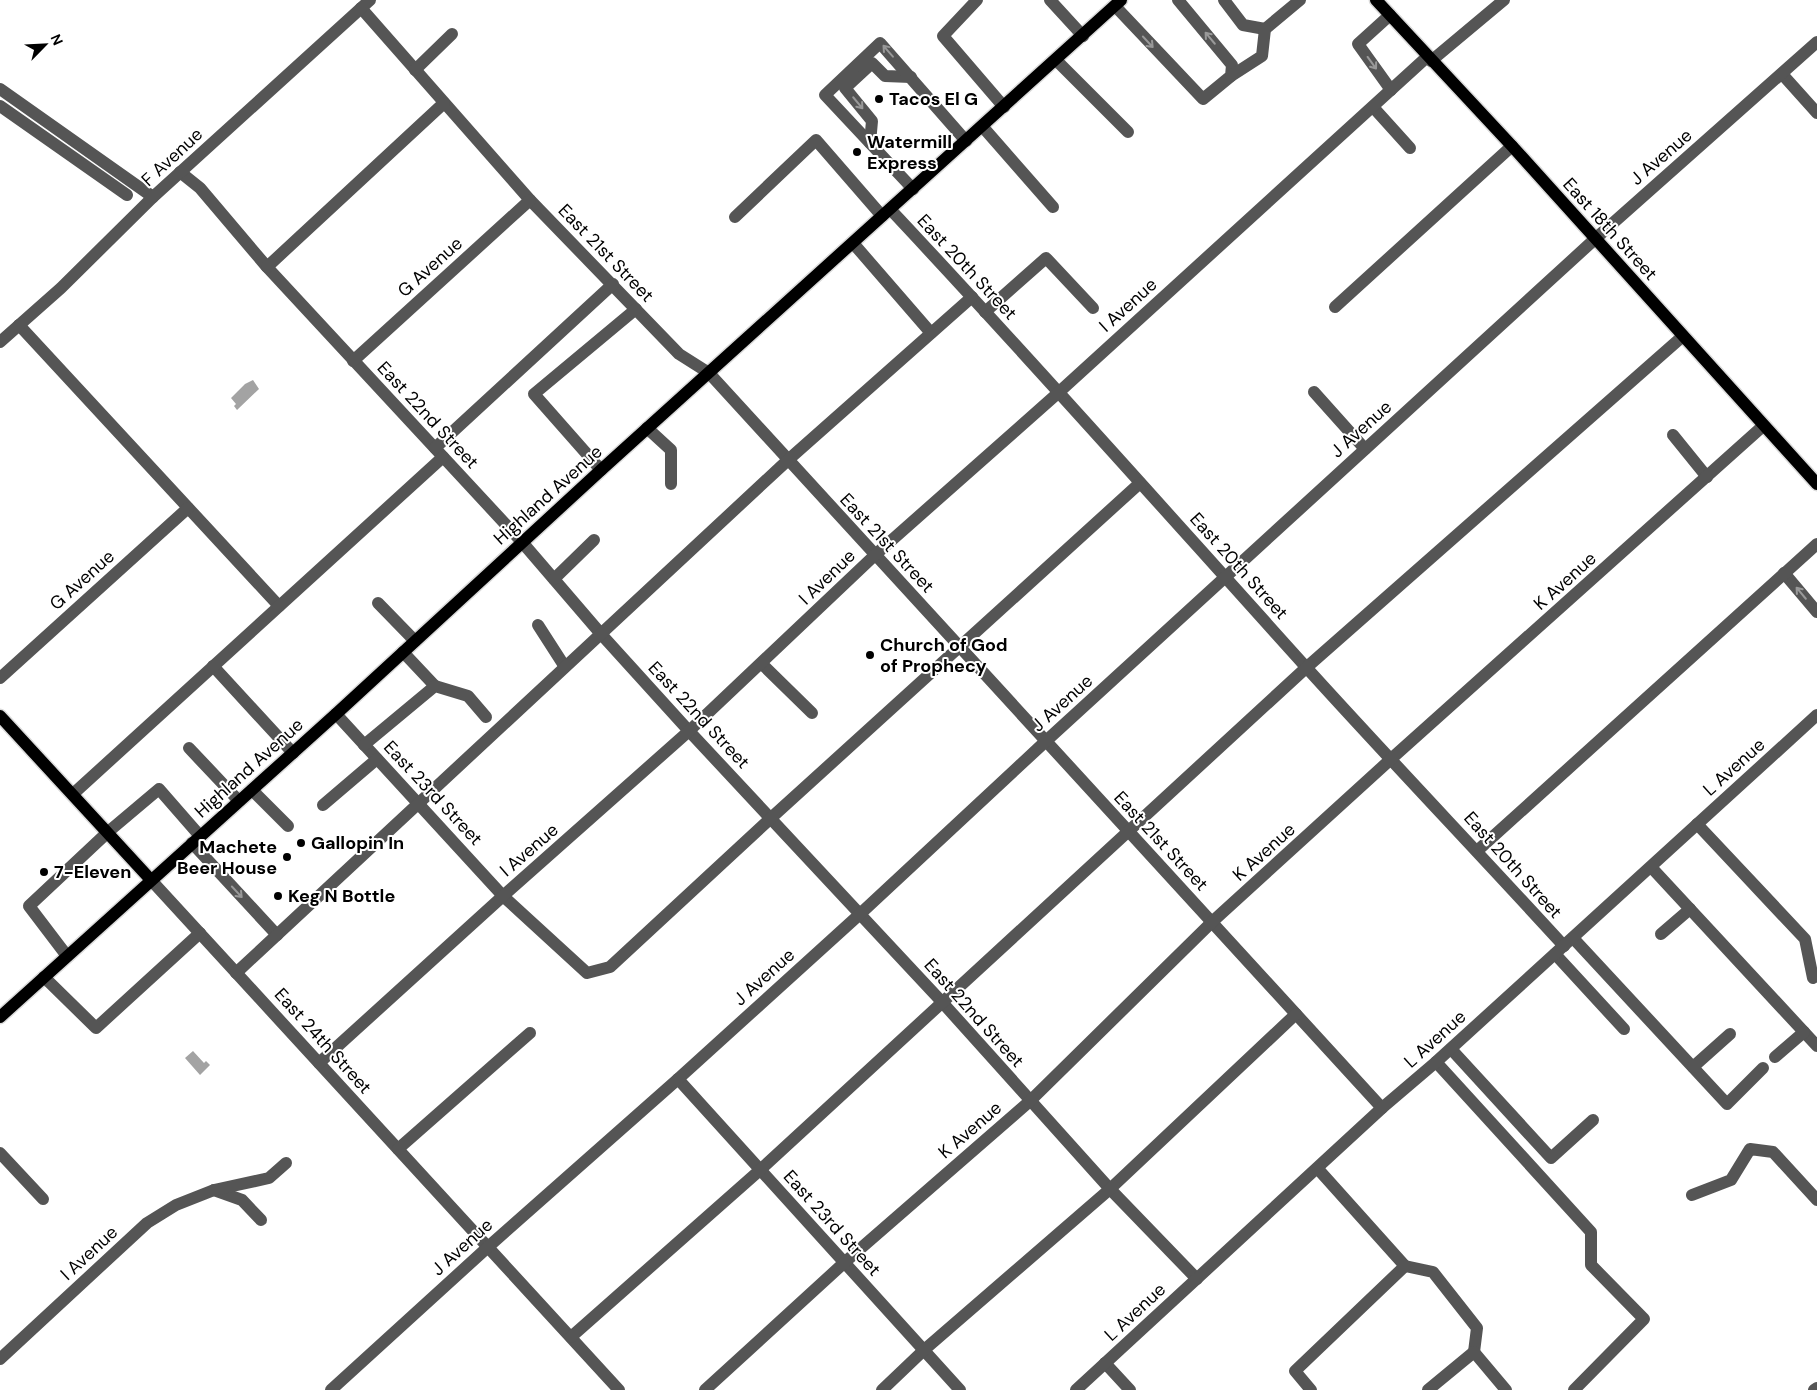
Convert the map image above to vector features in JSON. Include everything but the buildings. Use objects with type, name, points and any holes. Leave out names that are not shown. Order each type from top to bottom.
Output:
[{"type":"main road","name":"East 18th Street","points":[[1376,0],[1512,146],[1817,484]]},
{"type":"main road","name":"Highland Avenue","points":[[0,1017],[336,714],[647,428],[1118,3]]},
{"type":"main road","name":"East 24th Street","points":[[0,716],[151,880]]},
{"type":"street","points":[[977,0],[943,36],[1004,107]]},
{"type":"street","points":[[1050,0],[1083,36]]},
{"type":"street","points":[[1178,0],[1232,65],[1231,76]]},
{"type":"street","points":[[1224,0],[1243,25],[1265,30]]},
{"type":"street","points":[[1118,3],[1202,99],[1231,76],[1262,56],[1265,30],[1300,0]]},
{"type":"street","name":"I Avenue","points":[[319,1063],[503,896],[689,732],[875,556],[1058,393],[1391,90],[1504,0]]},
{"type":"street","name":"East 21st Street","points":[[366,4],[415,70],[530,200],[680,354],[709,374],[1382,1108]]},
{"type":"street","name":"F Avenue","points":[[0,342],[61,288],[180,172],[366,4]]},
{"type":"street","points":[[1390,15],[1358,44],[1391,90]]},
{"type":"street","points":[[415,70],[452,34]]},
{"type":"street","name":"J Avenue","points":[[331,1390],[860,914],[1046,741],[1595,239],[1817,42]]},
{"type":"street","points":[[913,189],[825,95],[880,43],[966,141]]},
{"type":"street","points":[[1056,60],[1128,132]]},
{"type":"street","points":[[870,143],[872,120],[845,88],[872,63],[885,76],[911,77]]},
{"type":"street","points":[[1782,74],[1817,113]]},
{"type":"street","points":[[0,89],[153,197]]},
{"type":"street","points":[[267,267],[444,103]]},
{"type":"street","points":[[0,106],[127,195]]},
{"type":"street","points":[[1373,107],[1410,148]]},
{"type":"street","points":[[982,126],[1053,207]]},
{"type":"street","name":"East 20th Street","points":[[735,217],[816,140],[972,297],[1307,667],[1564,946]]},
{"type":"street","points":[[1334,307],[1512,146]]},
{"type":"street","name":"East 22nd Street","points":[[180,172],[200,188],[267,267],[522,542],[689,732],[942,1002],[1110,1189],[1197,1279]]},
{"type":"street","name":"G Avenue","points":[[353,361],[530,200]]},
{"type":"street","points":[[853,243],[931,333]]},
{"type":"street","points":[[985,312],[1046,258],[1093,308]]},
{"type":"street","points":[[73,794],[279,606],[613,284]]},
{"type":"street","points":[[236,973],[788,460],[972,297]]},
{"type":"street","points":[[602,470],[534,394],[636,309]]},
{"type":"street","points":[[19,325],[279,606]]},
{"type":"street","points":[[571,1337],[760,1170],[1307,667],[1683,336]]},
{"type":"street","points":[[1314,392],[1365,449]]},
{"type":"street","name":"K Avenue","points":[[705,1390],[844,1262],[1030,1101],[1212,922],[1763,426]]},
{"type":"street","points":[[647,428],[671,450],[671,484]]},
{"type":"street","points":[[1673,436],[1707,477]]},
{"type":"street","points":[[771,818],[1140,483]]},
{"type":"street","name":"G Avenue","points":[[0,678],[188,508]]},
{"type":"street","points":[[554,578],[594,540]]},
{"type":"street","points":[[1477,851],[1817,544]]},
{"type":"street","points":[[1784,574],[1817,612]]},
{"type":"street","points":[[378,603],[415,641]]},
{"type":"street","points":[[538,625],[565,668]]},
{"type":"street","points":[[403,652],[435,686],[468,696],[486,718]]},
{"type":"street","points":[[762,664],[812,713]]},
{"type":"street","points":[[213,666],[293,753]]},
{"type":"street","points":[[364,745],[435,686]]},
{"type":"street","name":"East 23rd Street","points":[[336,714],[503,896],[587,973],[610,967],[771,818]]},
{"type":"street","name":"L Avenue","points":[[1076,1390],[1382,1108],[1451,1049],[1817,715]]},
{"type":"street","points":[[189,748],[239,801]]},
{"type":"street","points":[[323,805],[377,759]]},
{"type":"street","points":[[67,956],[29,906],[108,832],[159,789],[196,840],[277,934]]},
{"type":"street","points":[[252,790],[288,826]]},
{"type":"street","points":[[1697,824],[1805,939],[1813,978]]},
{"type":"street","points":[[1651,867],[1817,1046]]},
{"type":"street","name":"East 24th Street","points":[[151,880],[619,1390]]},
{"type":"street","points":[[1661,934],[1690,909]]},
{"type":"street","points":[[44,977],[96,1028],[200,933]]},
{"type":"street","points":[[1564,946],[1624,1029]]},
{"type":"street","points":[[1564,946],[1693,1067],[1727,1104],[1763,1068]]},
{"type":"street","points":[[882,1390],[924,1350],[1110,1189],[1296,1014]]},
{"type":"street","points":[[1775,1057],[1804,1032]]},
{"type":"street","points":[[398,1149],[530,1033]]},
{"type":"street","points":[[1693,1067],[1730,1034]]},
{"type":"street","points":[[1451,1049],[1551,1158],[1593,1120]]},
{"type":"street","points":[[1436,1062],[1591,1232],[1591,1266],[1644,1319],[1574,1390]]},
{"type":"street","name":"East 23rd Street","points":[[678,1079],[960,1390]]},
{"type":"street","points":[[1692,1195],[1731,1180],[1750,1149],[1773,1152],[1817,1200]]},
{"type":"street","points":[[0,1153],[43,1198]]},
{"type":"street","name":"I Avenue","points":[[0,1359],[147,1224],[176,1205],[214,1190],[270,1178],[286,1163]]},
{"type":"street","points":[[1318,1169],[1405,1266],[1433,1272],[1477,1328],[1474,1352],[1428,1390]]},
{"type":"street","points":[[214,1190],[242,1200],[261,1220]]},
{"type":"street","points":[[1311,1390],[1295,1371],[1405,1266]]},
{"type":"street","points":[[1474,1352],[1506,1390]]},
{"type":"street","points":[[1105,1363],[1130,1390]]},
{"type":"shaded area","points":[[253,380],[259,389],[237,410],[234,406],[236,404],[231,398],[245,384]]},
{"type":"shaded area","points":[[193,1051],[204,1063],[206,1061],[210,1065],[200,1075],[185,1058]]},
{"type":"place","name":"Tacos El G","points":[[879,99]]},
{"type":"place","name":"Watermill Express","points":[[857,152]]},
{"type":"place","name":"Church of God of Prophecy","points":[[870,655]]},
{"type":"place","name":"Gallopin In","points":[[301,843]]},
{"type":"place","name":"Machete Beer House","points":[[287,857]]},
{"type":"place","name":"7-Eleven","points":[[44,872]]},
{"type":"place","name":"Keg N Bottle","points":[[278,896]]}]
